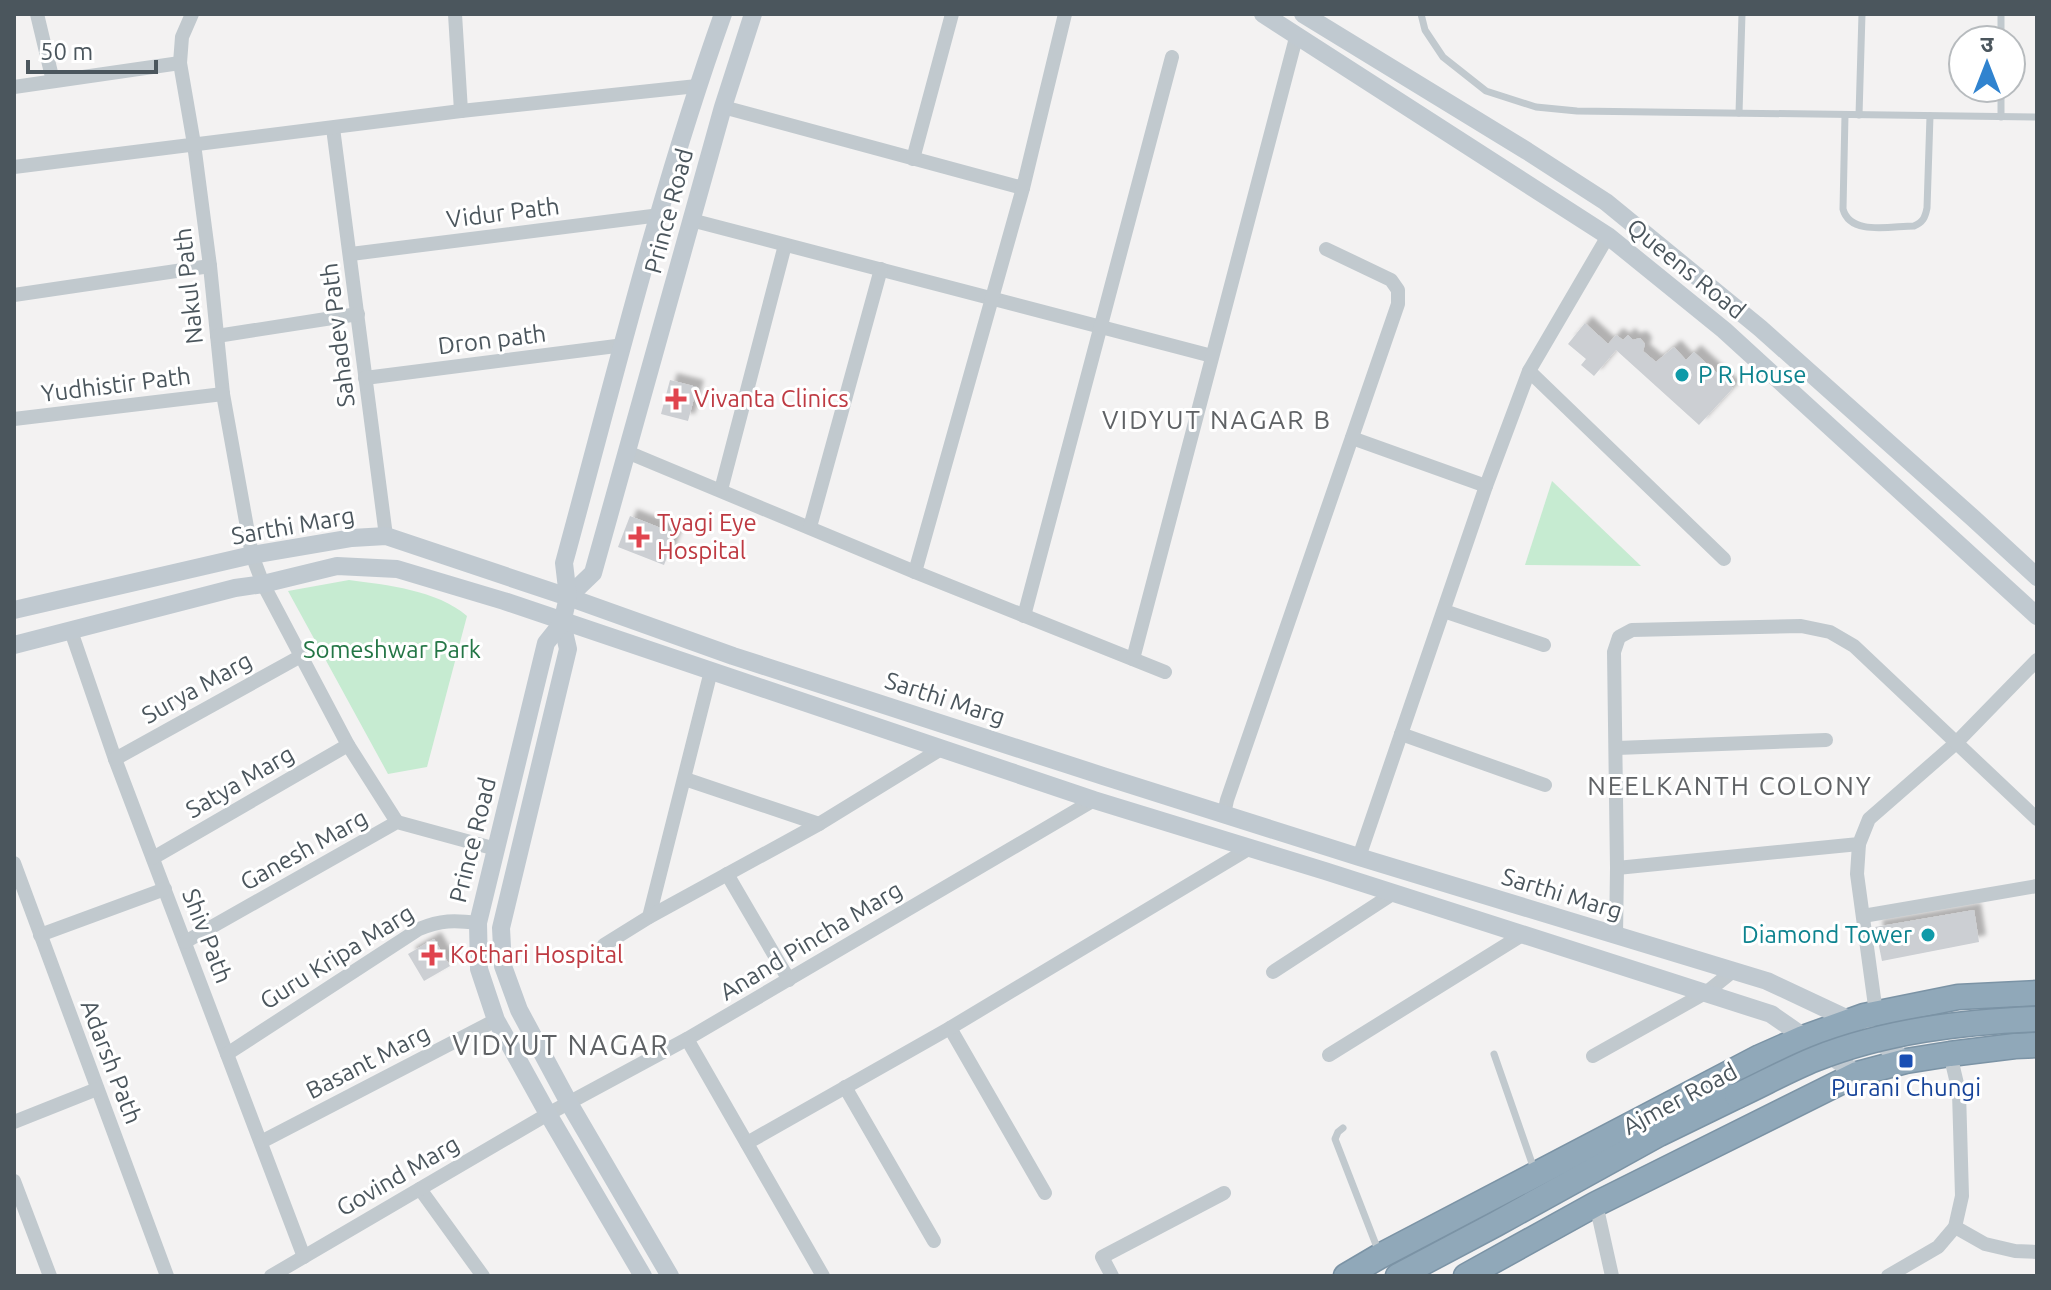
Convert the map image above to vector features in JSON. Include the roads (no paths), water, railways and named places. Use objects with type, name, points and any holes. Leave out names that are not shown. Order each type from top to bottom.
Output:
[{"type":"highway","name":"Ajmer Road","points":[[1346,1276],[1760,1057],[1803,1038],[1876,1013],[1958,997],[2037,993]]},
{"type":"highway","points":[[1398,1276],[1659,1134],[1815,1059],[1893,1035],[1978,1021],[2037,1019]]},
{"type":"highway","points":[[1473,1274],[1596,1204],[1857,1074],[1906,1061],[2037,1045]]},
{"type":"street","points":[[37,14],[53,81]]},
{"type":"street","name":"Nakul Path","points":[[192,14],[182,37],[180,63],[210,266],[223,394],[252,555],[263,584],[348,745],[397,822]]},
{"type":"street","points":[[455,14],[461,111]]},
{"type":"street","name":"Prince Road","points":[[643,1276],[496,1020],[479,969],[478,923],[546,643],[562,623],[568,597],[564,563],[697,86],[723,14]]},
{"type":"street","name":"Prince Road","points":[[568,597],[593,573],[723,107],[753,14]]},
{"type":"street","points":[[913,159],[952,14]]},
{"type":"street","points":[[915,572],[1023,188],[1065,14]]},
{"type":"street","name":"Queens Road","points":[[1263,14],[1608,236],[1724,330],[2037,616]]},
{"type":"street","name":"Queens Road","points":[[1303,14],[1606,202],[1760,328],[2037,577]]},
{"type":"street","points":[[1133,659],[1297,34]]},
{"type":"street","points":[[1024,616],[1172,57]]},
{"type":"street","points":[[14,87],[180,63]]},
{"type":"street","points":[[14,167],[461,111],[697,86]]},
{"type":"street","points":[[723,107],[1023,188]]},
{"type":"street","name":"Sahadev Path","points":[[333,128],[386,536]]},
{"type":"street","points":[[1482,154],[1495,131]]},
{"type":"street","name":"Vidur Path","points":[[351,254],[660,215]]},
{"type":"street","points":[[691,220],[1212,356]]},
{"type":"street","points":[[1359,857],[1486,486],[1529,371],[1608,236]]},
{"type":"street","points":[[721,490],[785,245]]},
{"type":"street","points":[[1224,814],[1398,304],[1398,290],[1391,280],[1326,249]]},
{"type":"street","points":[[14,295],[210,266]]},
{"type":"street","points":[[810,527],[881,269]]},
{"type":"street","points":[[217,336],[358,314]]},
{"type":"street","name":"Dron path","points":[[365,378],[624,345]]},
{"type":"street","points":[[1529,371],[1724,559]]},
{"type":"street","name":"Yudhistir Path","points":[[14,419],[223,394]]},
{"type":"street","points":[[1352,438],[1486,486]]},
{"type":"street","points":[[627,452],[1165,672]]},
{"type":"street","name":"Sarthi Marg","points":[[14,610],[252,555],[352,538],[386,536],[733,656],[1103,776],[1767,981],[1850,1020],[1906,1061]]},
{"type":"street","points":[[14,645],[235,588],[337,566],[397,569],[504,601],[1094,800],[1771,1014],[1857,1074]]},
{"type":"street","points":[[1444,611],[1544,645]]},
{"type":"street","name":"Prince Road","points":[[562,623],[568,649],[501,928],[503,966],[519,1010],[569,1103],[670,1276]]},
{"type":"street","points":[[1616,936],[1614,652],[1619,637],[1632,630],[1801,626],[1830,632],[1854,646],[2037,819]]},
{"type":"street","name":"Shiv Path","points":[[71,631],[115,759],[304,1257]]},
{"type":"street","name":"Surya Marg","points":[[115,759],[301,656]]},
{"type":"street","points":[[1876,1013],[1857,874],[1859,844],[1869,819],[1956,743],[2037,660]]},
{"type":"street","points":[[649,917],[711,671]]},
{"type":"street","points":[[921,742],[928,719]]},
{"type":"street","points":[[1401,734],[1545,785]]},
{"type":"street","points":[[1617,748],[1826,740]]},
{"type":"street","name":"Satya Marg","points":[[153,858],[348,745]]},
{"type":"street","points":[[604,945],[819,824],[941,749]]},
{"type":"street","points":[[1094,800],[1103,776]]},
{"type":"street","points":[[685,779],[819,824]]},
{"type":"street","name":"Anand Pincha Marg","points":[[548,1114],[687,1039],[1094,800]]},
{"type":"street","name":"Ganesh Marg","points":[[185,942],[397,822],[496,849]]},
{"type":"street","points":[[747,1143],[950,1028],[1250,848],[1257,824]]},
{"type":"street","points":[[1617,868],[1859,844]]},
{"type":"street","name":"Adarsh Path","points":[[14,863],[167,1276]]},
{"type":"street","points":[[727,874],[789,980]]},
{"type":"street","points":[[1863,916],[2037,886]]},
{"type":"street","points":[[40,935],[165,889]]},
{"type":"street","points":[[1273,972],[1394,893]]},
{"type":"street","name":"Guru Kripa Marg","points":[[227,1054],[419,929],[436,922],[454,920],[478,923]]},
{"type":"street","points":[[1329,1055],[1522,935]]},
{"type":"street","points":[[1593,1056],[1707,992],[1733,971]]},
{"type":"street","name":"Basant Marg","points":[[261,1142],[496,1020]]},
{"type":"street","points":[[950,1028],[1045,1193]]},
{"type":"street","points":[[687,1039],[823,1276]]},
{"type":"street","points":[[1888,1276],[1938,1247],[1955,1227],[1962,1196],[1959,1092],[1950,1054]]},
{"type":"street","points":[[845,1087],[934,1241]]},
{"type":"street","points":[[14,1122],[97,1089]]},
{"type":"street","name":"Govind Marg","points":[[271,1276],[548,1114]]},
{"type":"street","points":[[14,1181],[50,1276]]},
{"type":"street","points":[[420,1189],[483,1276]]},
{"type":"street","points":[[1112,1276],[1102,1257],[1224,1193]]},
{"type":"street","points":[[1596,1204],[1612,1276]]},
{"type":"street","points":[[1955,1227],[1985,1244],[2037,1252]]},
{"type":"lane","points":[[1421,14],[1425,30],[1443,57],[1486,91],[1536,107],[1577,111],[2037,117]]},
{"type":"lane","points":[[1739,113],[1742,14]]},
{"type":"lane","points":[[1859,115],[1862,14]]},
{"type":"lane","points":[[2001,104],[2001,117]]},
{"type":"lane","points":[[1845,115],[1843,209],[1845,218],[1861,227],[1914,226],[1925,217],[1930,116]]},
{"type":"lane","points":[[1494,1054],[1536,1175]]},
{"type":"lane","points":[[1343,1128],[1335,1139],[1380,1256]]},
{"type":"place","name":"P R House","points":[[1682,375]]},
{"type":"place","name":"Vivanta Clinics","points":[[676,399]]},
{"type":"place","name":"Tyagi Eye Hospital","points":[[639,537]]},
{"type":"place","name":"Diamond Tower","points":[[1928,935]]},
{"type":"place","name":"Kothari Hospital","points":[[432,955]]},
{"type":"place","name":"Purani Chungi","points":[[1906,1061]]},
{"type":"district","name":"VIDYUT NAGAR B","points":[[1217,420]]},
{"type":"district","name":"NEELKANTH COLONY","points":[[1730,786]]},
{"type":"district","name":"VIDYUT NAGAR","points":[[561,1045]]},
{"type":"park label","name":"Someshwar Park","points":[[392,650]]}]
